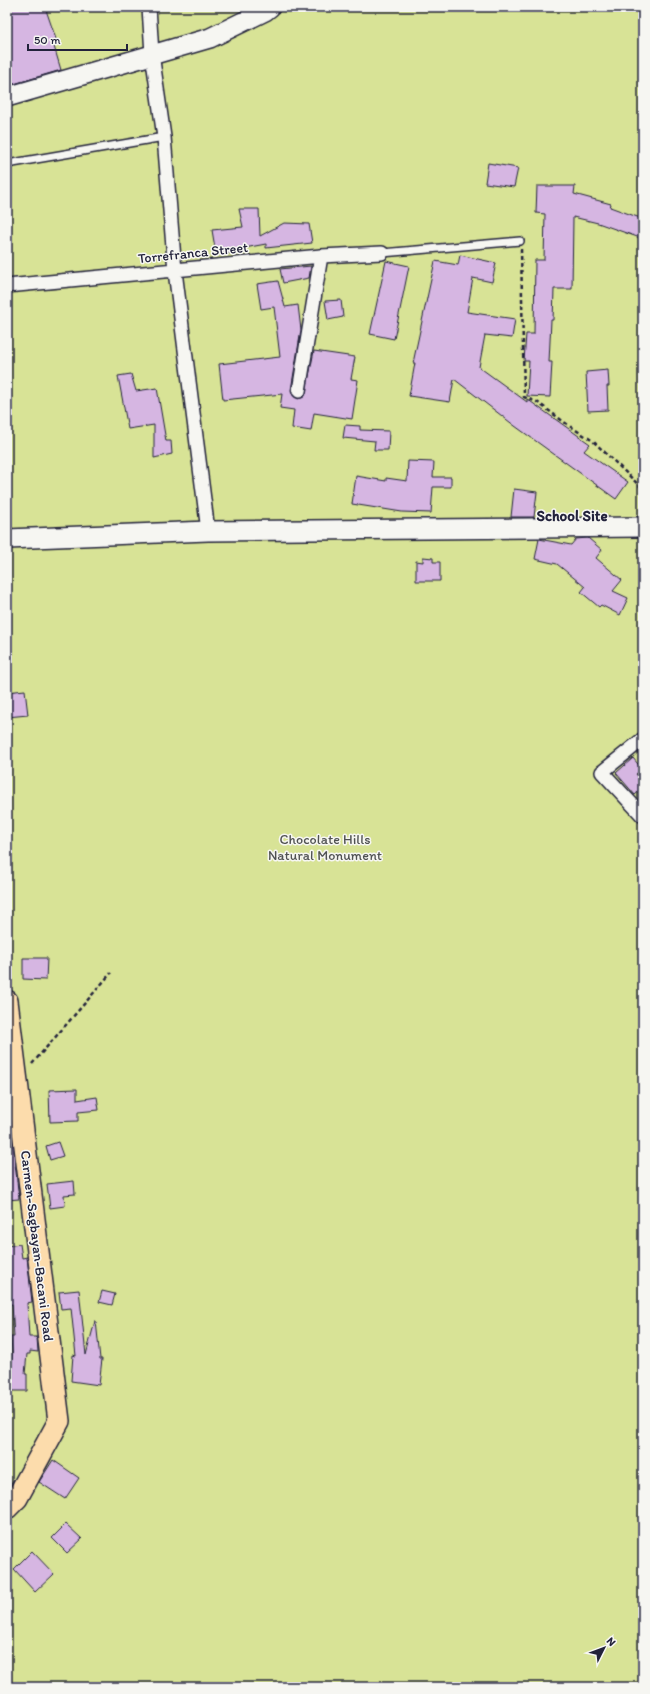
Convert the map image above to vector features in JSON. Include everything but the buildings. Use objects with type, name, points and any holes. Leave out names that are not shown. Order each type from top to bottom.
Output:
[{"type":"main road","name":"Carmen-Sagbayan-Bacani Road","points":[[7,1001],[59,1421],[16,1498],[7,1508]]},
{"type":"street","points":[[149,7],[152,54],[164,137],[175,271],[208,531]]},
{"type":"street","points":[[7,97],[210,38],[265,11],[270,7]]},
{"type":"street","name":"Torrefranca Street","points":[[7,286],[321,256],[382,253]]},
{"type":"street","points":[[299,391],[321,256]]},
{"type":"street","points":[[7,540],[208,531],[643,527]]},
{"type":"street","points":[[643,739],[602,772],[643,816]]},
{"type":"lane","points":[[7,164],[164,137]]},
{"type":"lane","points":[[382,253],[520,241]]},
{"type":"path","points":[[520,241],[524,397],[537,402],[571,428],[593,442],[643,489]]},
{"type":"path","points":[[17,1081],[110,973]]},
{"type":"green space","name":"Chocolate Hills Natural Monument","points":[[7,7],[643,7],[643,1687],[7,1687]]},
{"type":"district","name":"School Site","points":[[572,516]]}]
